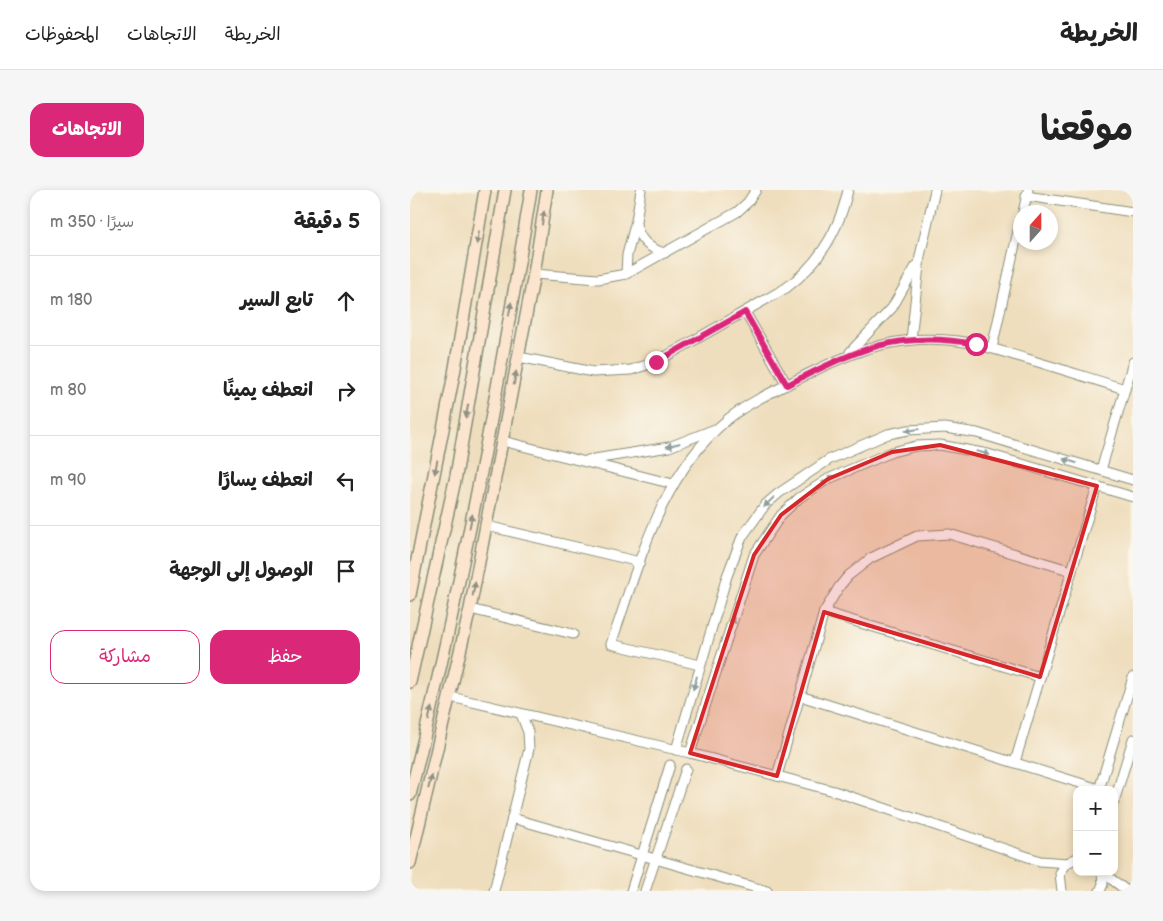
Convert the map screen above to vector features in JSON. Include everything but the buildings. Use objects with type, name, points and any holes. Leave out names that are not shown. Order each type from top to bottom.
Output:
[{"type":"main road","points":[[410,595],[442,437],[486,190]]},
{"type":"main road","points":[[410,682],[462,440],[505,190]]},
{"type":"main road","points":[[410,795],[455,599],[531,190]]},
{"type":"main road","points":[[410,863],[451,698],[487,526],[534,274],[547,190]]},
{"type":"main road","points":[[494,396],[511,399]]},
{"type":"main road","points":[[442,437],[462,440]]},
{"type":"street","points":[[626,274],[627,255],[636,221],[641,190]]},
{"type":"street","points":[[534,274],[598,279],[626,274],[665,254],[737,212],[748,202],[756,190]]},
{"type":"street","points":[[519,357],[593,372],[631,370],[656,362],[786,288],[816,261],[836,230],[848,190]]},
{"type":"street","points":[[911,340],[920,256],[935,190]]},
{"type":"street","points":[[1027,193],[1133,212]]},
{"type":"street","points":[[636,221],[641,239],[656,251],[665,254]]},
{"type":"street","points":[[992,348],[1014,250]]},
{"type":"street","points":[[846,355],[892,308],[908,283],[920,256]]},
{"type":"street","points":[[745,312],[787,385]]},
{"type":"street","points":[[700,666],[611,644],[640,562],[673,484],[694,454],[718,428],[741,410],[846,355],[880,344],[911,340],[959,341],[992,348],[1125,389]]},
{"type":"street","points":[[1102,470],[1133,362]]},
{"type":"street","points":[[585,460],[669,447],[718,428]]},
{"type":"street","points":[[676,750],[733,556],[754,520],[779,493],[811,470],[848,450],[888,434],[908,430],[945,428],[977,433],[1133,480]]},
{"type":"street","points":[[503,441],[585,460],[673,484]]},
{"type":"street","points":[[690,753],[754,555],[781,515],[813,488],[836,475],[892,452],[916,446],[940,445],[988,454],[1133,497]]},
{"type":"street","points":[[1015,762],[1097,486]]},
{"type":"street","points":[[487,526],[640,562]]},
{"type":"street","points":[[777,776],[824,612],[839,587],[859,566],[878,554],[917,536],[949,534],[1072,571]]},
{"type":"street","points":[[470,609],[573,634]]},
{"type":"street","points":[[824,612],[1040,678]]},
{"type":"street","points":[[1100,786],[1133,677]]},
{"type":"street","points":[[800,696],[1090,786]]},
{"type":"street","points":[[451,698],[690,753],[777,776],[875,804],[1040,861],[1073,859]]},
{"type":"street","points":[[494,891],[529,749],[528,732],[520,714]]},
{"type":"street","points":[[1118,789],[1133,739]]},
{"type":"street","points":[[631,891],[670,765]]},
{"type":"street","points":[[645,891],[686,769]]},
{"type":"street","points":[[512,818],[655,859],[737,887],[767,891]]},
{"type":"street","points":[[1062,891],[1060,873],[1073,859]]},
{"type":"street","points":[[1100,891],[1103,884],[1102,876]]},
{"type":"street","points":[[1107,876],[1126,891]]},
{"type":"highlighted area","points":[[940,445],[1097,486],[1040,677],[824,612],[777,776],[690,753],[754,555],[781,515],[828,479],[892,452]]},
{"type":"route","points":[[656,362],[745,312],[787,385],[846,355],[880,344],[911,340],[942,340],[976,344]]}]
